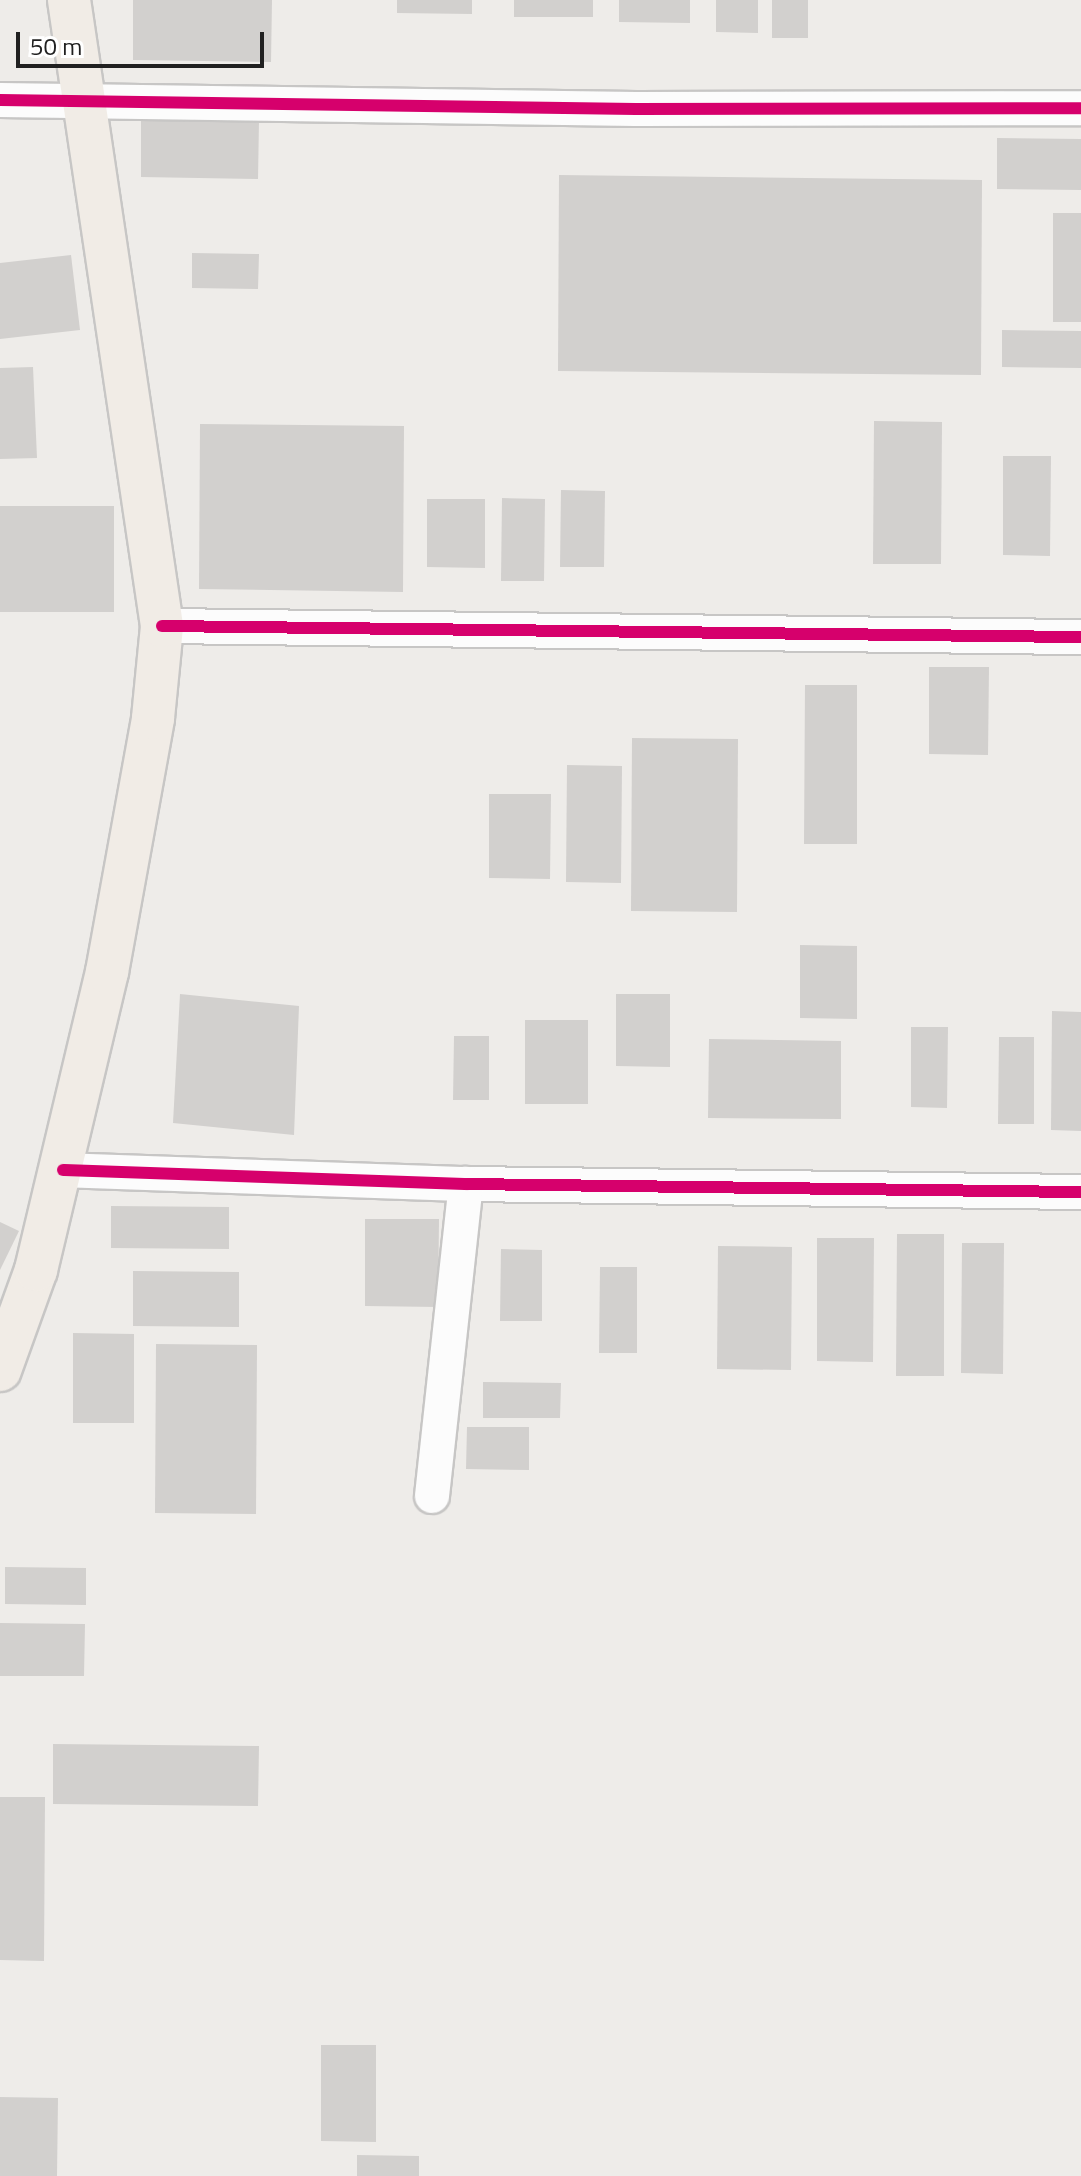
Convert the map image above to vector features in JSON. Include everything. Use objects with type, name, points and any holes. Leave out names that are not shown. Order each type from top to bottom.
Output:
[{"type":"main road","points":[[0,1370],[36,1270],[63,1170],[107,972],[153,718],[162,626],[69,0]]},
{"type":"street","points":[[0,100],[636,109],[1081,108]]},
{"type":"street","points":[[162,626],[1081,637]]},
{"type":"street","points":[[63,1170],[466,1184],[1081,1192]]},
{"type":"street","points":[[432,1496],[466,1184]]},
{"type":"building","points":[[133,0],[272,0],[271,62],[133,60]]},
{"type":"building","points":[[397,0],[472,0],[472,14],[397,13]]},
{"type":"building","points":[[514,0],[593,0],[593,17],[514,17]]},
{"type":"building","points":[[619,0],[690,0],[690,23],[619,22]]},
{"type":"building","points":[[716,0],[758,0],[758,33],[716,32]]},
{"type":"building","points":[[772,0],[808,0],[808,38],[772,38]]},
{"type":"building","points":[[141,119],[259,120],[258,179],[141,177]]},
{"type":"building","points":[[997,138],[1081,139],[1081,190],[997,189]]},
{"type":"building","points":[[559,175],[982,180],[981,375],[558,371]]},
{"type":"building","points":[[1053,213],[1081,213],[1081,322],[1053,322]]},
{"type":"building","points":[[192,253],[259,254],[258,289],[192,288]]},
{"type":"building","points":[[71,255],[80,330],[0,339],[0,263]]},
{"type":"building","points":[[1002,330],[1081,331],[1081,368],[1002,367]]},
{"type":"building","points":[[33,367],[37,458],[0,459],[0,368]]},
{"type":"building","points":[[874,421],[942,422],[941,564],[873,564]]},
{"type":"building","points":[[200,424],[404,426],[403,592],[199,589]]},
{"type":"building","points":[[1003,456],[1051,456],[1050,556],[1003,555]]},
{"type":"building","points":[[561,490],[605,491],[604,567],[560,567]]},
{"type":"building","points":[[502,498],[545,499],[544,581],[501,581]]},
{"type":"building","points":[[427,499],[485,499],[485,568],[427,567]]},
{"type":"building","points":[[0,506],[114,506],[114,612],[0,612]]},
{"type":"building","points":[[929,667],[989,667],[988,755],[929,754]]},
{"type":"building","points":[[805,685],[857,685],[857,844],[804,844]]},
{"type":"building","points":[[632,738],[738,739],[737,912],[631,911]]},
{"type":"building","points":[[567,765],[622,766],[621,883],[566,882]]},
{"type":"building","points":[[489,794],[551,794],[550,879],[489,878]]},
{"type":"building","points":[[800,945],[857,946],[857,1019],[800,1018]]},
{"type":"building","points":[[180,994],[299,1006],[294,1135],[173,1123]]},
{"type":"building","points":[[616,994],[670,994],[670,1067],[616,1066]]},
{"type":"building","points":[[1052,1011],[1081,1012],[1081,1131],[1051,1130]]},
{"type":"building","points":[[525,1020],[588,1020],[588,1104],[525,1104]]},
{"type":"building","points":[[911,1027],[948,1027],[947,1108],[911,1107]]},
{"type":"building","points":[[454,1036],[489,1036],[489,1100],[453,1100]]},
{"type":"building","points":[[999,1037],[1034,1037],[1034,1124],[998,1124]]},
{"type":"building","points":[[709,1039],[841,1041],[841,1119],[708,1118]]},
{"type":"building","points":[[111,1206],[229,1207],[229,1249],[111,1248]]},
{"type":"building","points":[[365,1219],[439,1219],[438,1307],[365,1306]]},
{"type":"building","points":[[0,1222],[19,1231],[0,1270]]},
{"type":"building","points":[[897,1234],[944,1234],[944,1376],[896,1376]]},
{"type":"building","points":[[817,1238],[874,1238],[873,1362],[817,1361]]},
{"type":"building","points":[[962,1243],[1004,1243],[1003,1374],[961,1373]]},
{"type":"building","points":[[718,1246],[792,1247],[791,1370],[717,1369]]},
{"type":"building","points":[[501,1249],[542,1250],[542,1321],[500,1321]]},
{"type":"building","points":[[600,1267],[637,1267],[637,1353],[599,1353]]},
{"type":"building","points":[[133,1271],[239,1272],[239,1327],[133,1326]]},
{"type":"building","points":[[73,1333],[134,1334],[134,1423],[73,1423]]},
{"type":"building","points":[[156,1344],[257,1345],[256,1514],[155,1513]]},
{"type":"building","points":[[483,1382],[561,1383],[560,1418],[483,1418]]},
{"type":"building","points":[[467,1427],[529,1427],[529,1470],[466,1469]]},
{"type":"building","points":[[5,1567],[86,1568],[86,1605],[5,1604]]},
{"type":"building","points":[[0,1623],[85,1624],[84,1676],[0,1676]]},
{"type":"building","points":[[53,1744],[259,1746],[258,1806],[53,1804]]},
{"type":"building","points":[[0,1797],[45,1797],[44,1961],[0,1960]]},
{"type":"building","points":[[321,2045],[376,2045],[376,2142],[321,2141]]},
{"type":"building","points":[[0,2097],[58,2098],[57,2176],[0,2176]]},
{"type":"building","points":[[357,2155],[419,2156],[419,2176],[357,2176]]},
{"type":"cycle path","points":[[0,100],[636,109],[1081,108]]},
{"type":"cycle path","points":[[162,626],[1081,637]]},
{"type":"cycle path","points":[[63,1170],[466,1184],[1081,1192]]}]
